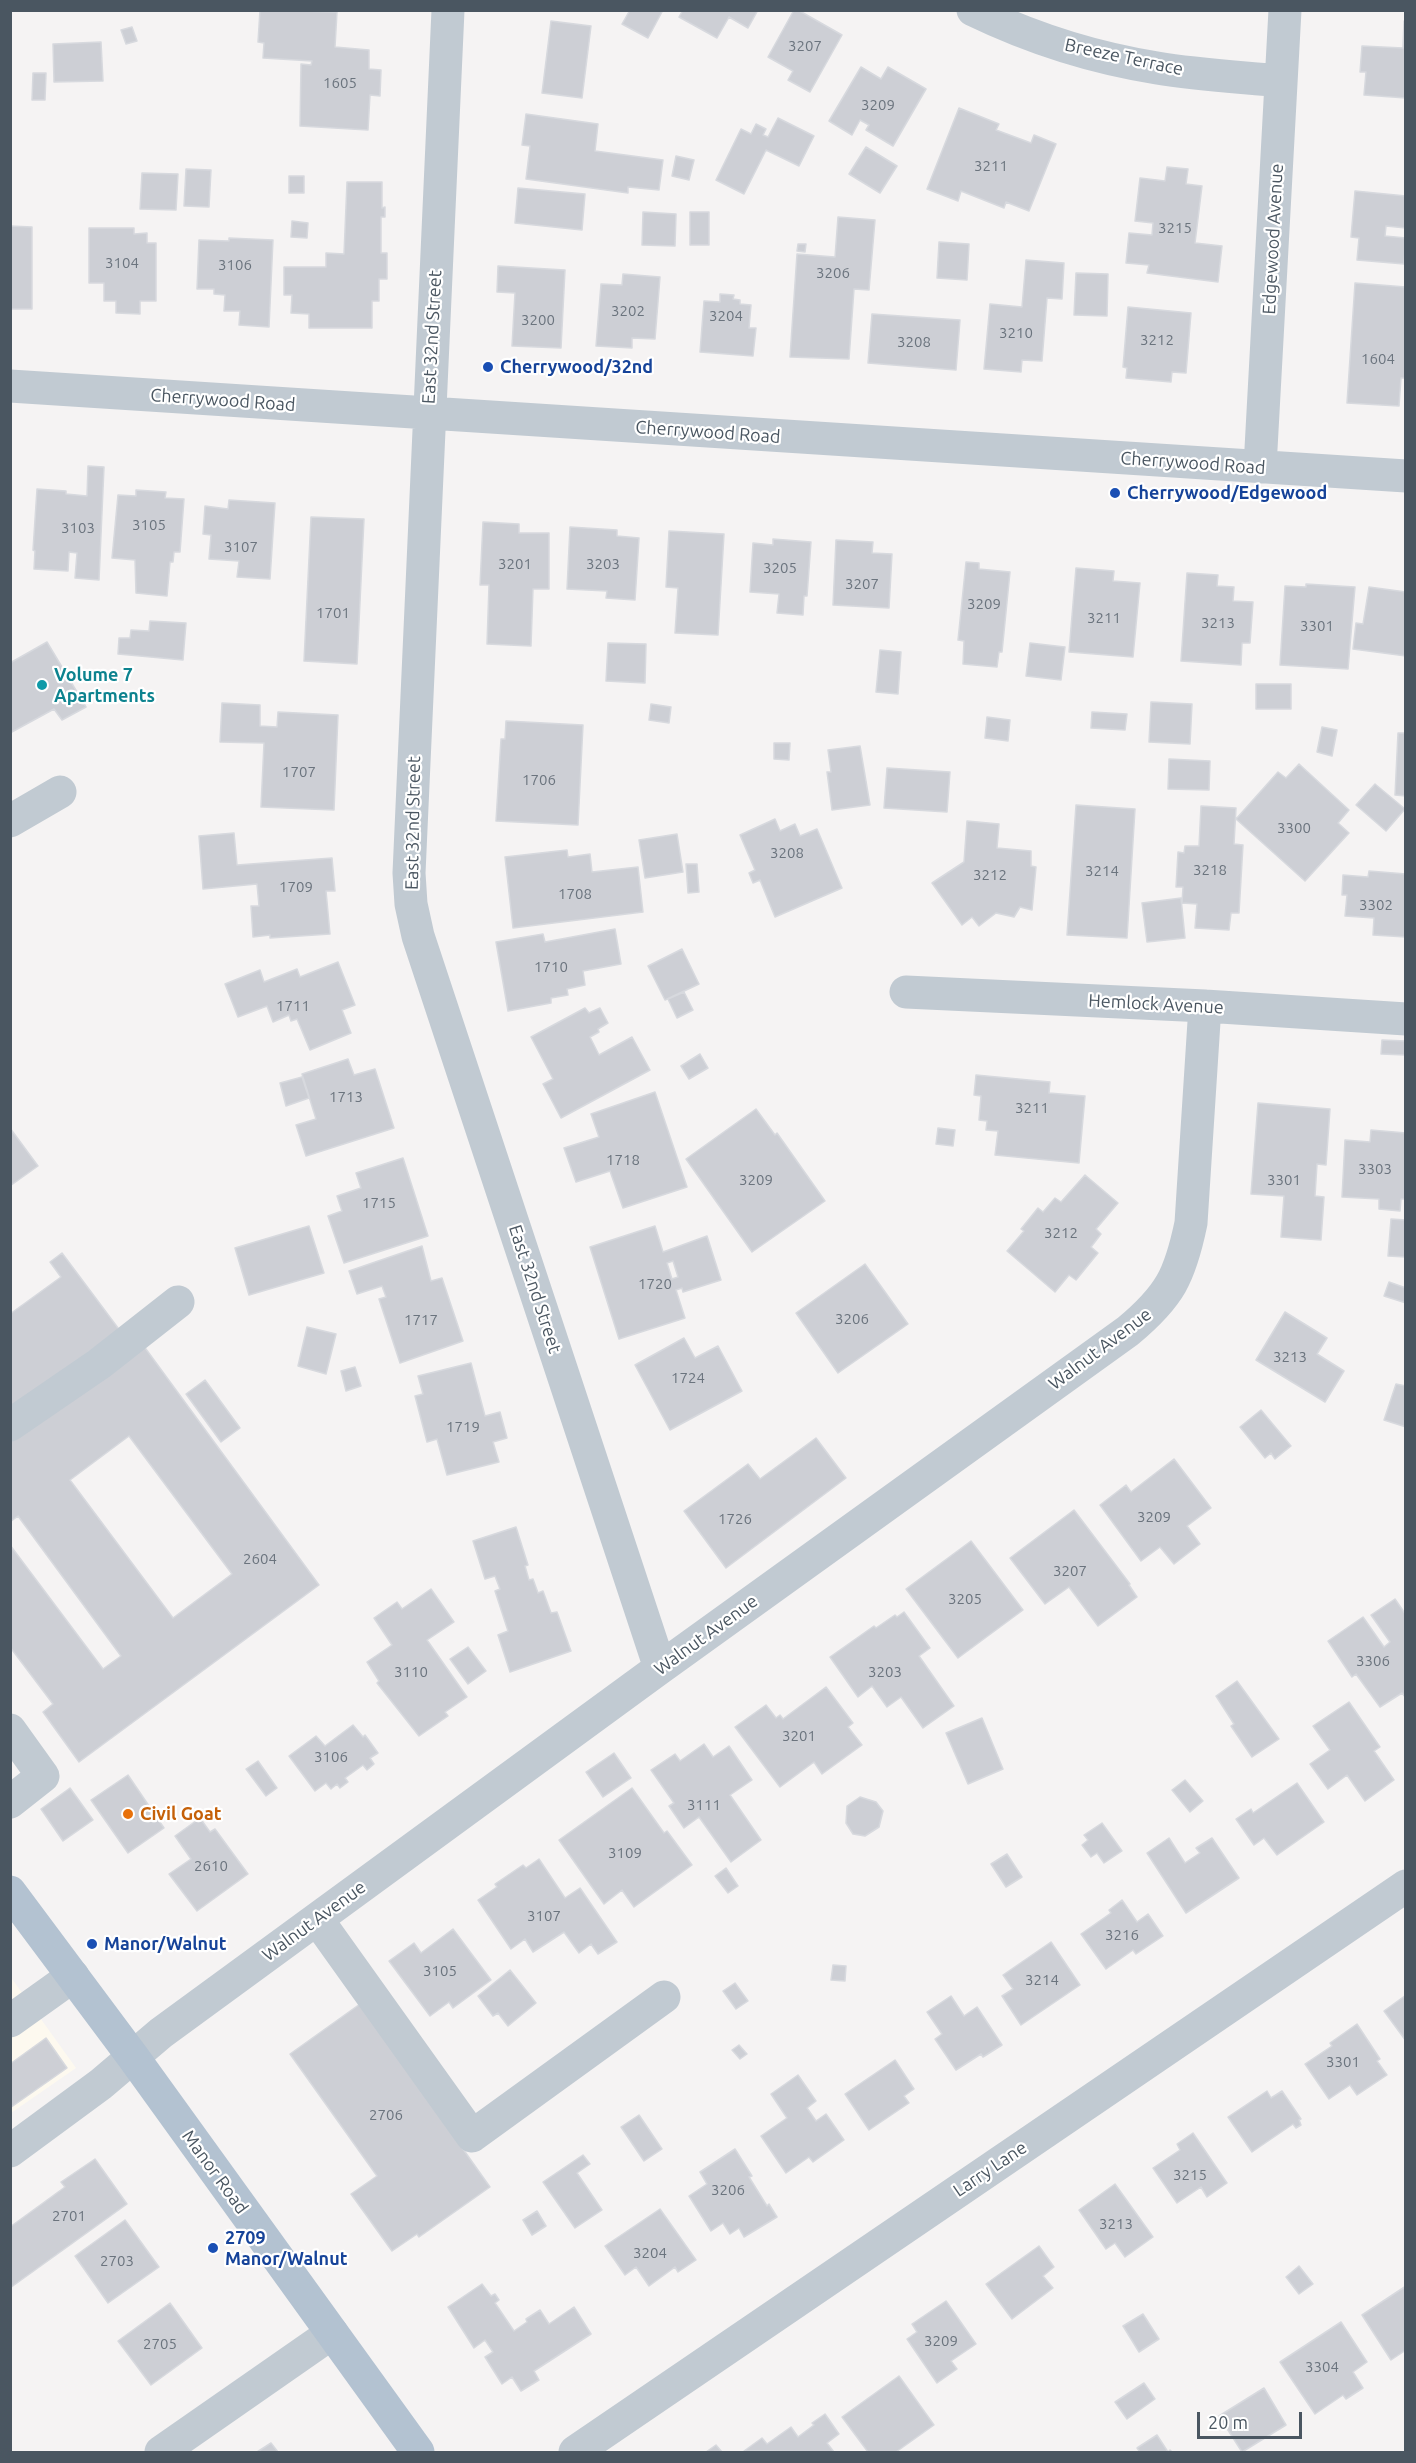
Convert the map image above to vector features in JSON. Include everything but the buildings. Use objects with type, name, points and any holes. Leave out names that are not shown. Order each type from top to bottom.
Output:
[{"type":"main road","name":"Manor Road","points":[[10,1892],[418,2452]]},
{"type":"street","name":"East 32nd Street","points":[[448,10],[409,873],[411,904],[418,936],[660,1668]]},
{"type":"street","name":"Breeze Terrace","points":[[973,10],[1009,28],[1070,47],[1158,68],[1281,81]]},
{"type":"street","name":"Edgewood Avenue","points":[[1260,467],[1285,10]]},
{"type":"street","name":"Cherrywood Road","points":[[10,386],[1406,476]]},
{"type":"street","points":[[10,821],[60,792]]},
{"type":"street","name":"Hemlock Avenue","points":[[906,992],[1205,1006],[1406,1019]]},
{"type":"street","name":"Walnut Avenue","points":[[10,2151],[101,2084],[161,2033],[660,1668],[1119,1338],[1154,1310],[1173,1284],[1185,1254],[1191,1223],[1205,1006]]},
{"type":"street","points":[[10,1425],[99,1364],[178,1302]]},
{"type":"street","points":[[10,1731],[43,1776],[10,1802]]},
{"type":"street","name":"Larry Lane","points":[[575,2452],[1406,1886]]},
{"type":"street","points":[[317,1919],[472,2136],[664,1997]]},
{"type":"street","points":[[10,2021],[73,1976]]},
{"type":"street","points":[[161,2452],[332,2332]]},
{"type":"shaded area","points":[[10,1976],[76,2068],[11,2113],[10,2113]]},
{"type":"place","name":"Cherrywood/32nd","points":[[488,367]]},
{"type":"place","name":"Cherrywood/Edgewood","points":[[1115,493]]},
{"type":"place","name":"Volume 7 Apartments","points":[[42,685]]},
{"type":"place","name":"Civil Goat","points":[[128,1814]]},
{"type":"place","name":"Manor/Walnut","points":[[92,1944]]},
{"type":"place","name":"2709 Manor/Walnut","points":[[213,2248]]}]
